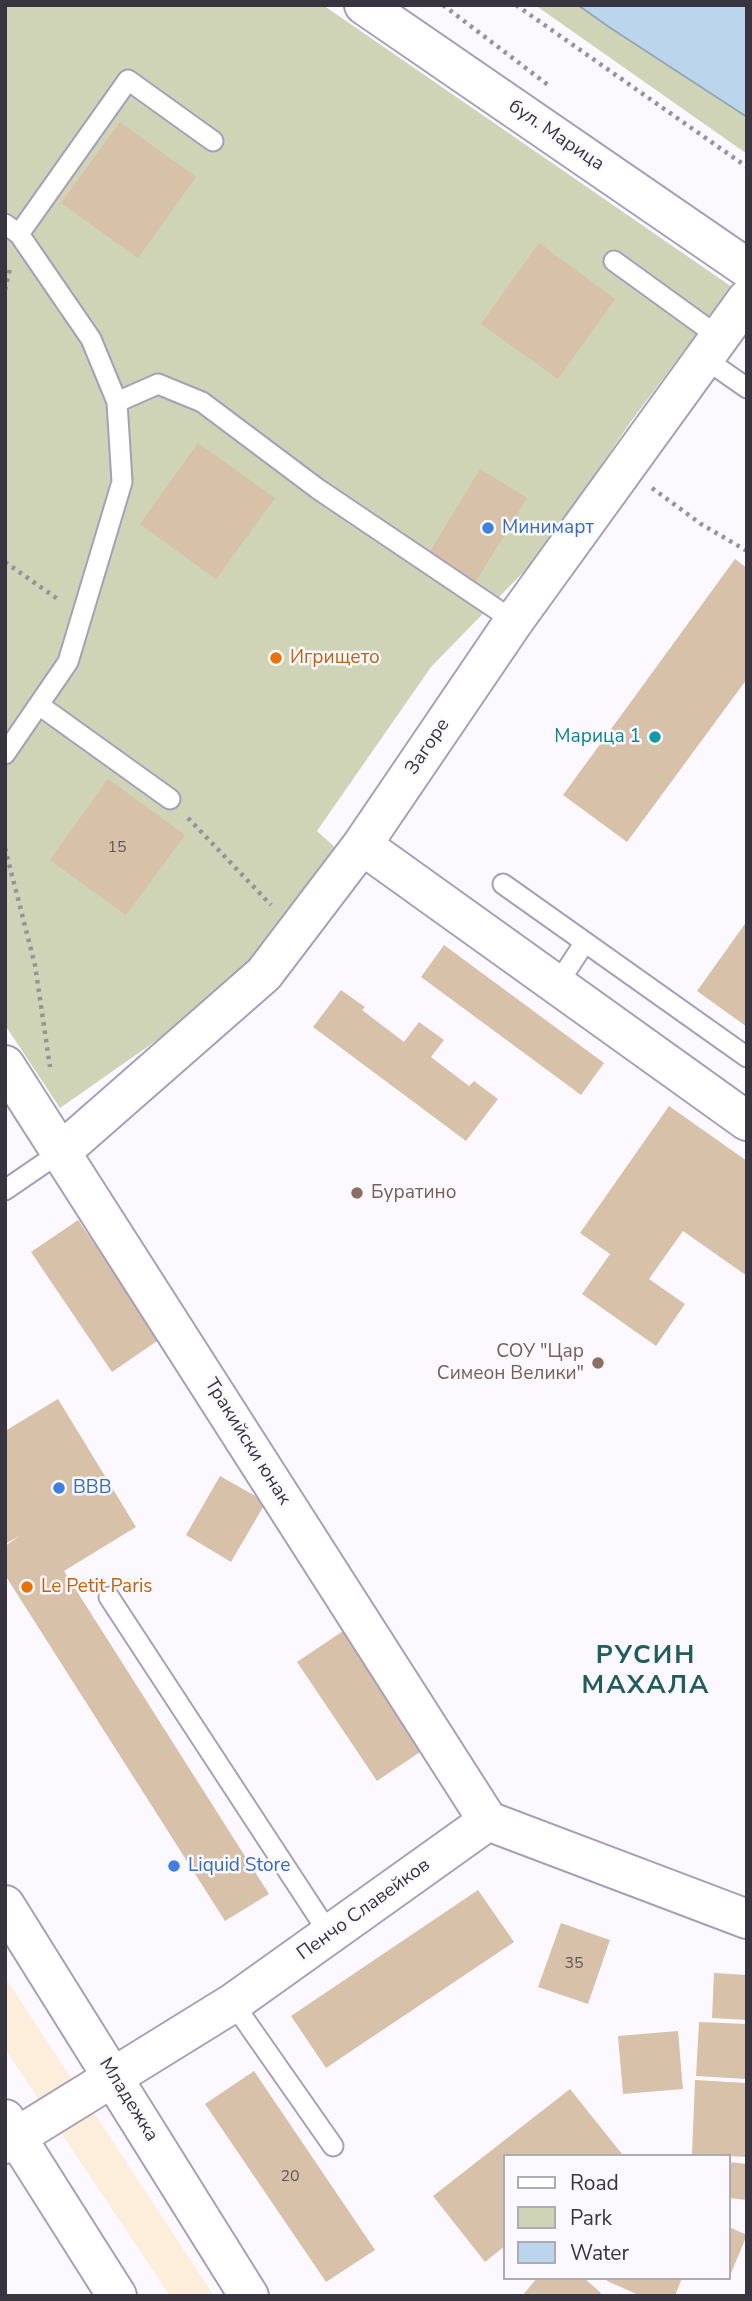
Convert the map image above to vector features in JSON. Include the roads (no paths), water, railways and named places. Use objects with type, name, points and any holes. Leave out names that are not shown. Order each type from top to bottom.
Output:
[{"type":"street","name":"бул. Марица","points":[[365,5],[747,268]]},
{"type":"street","name":"Загоре","points":[[62,1151],[264,974],[362,845],[514,621],[747,299]]},
{"type":"street","points":[[362,845],[747,1121]]},
{"type":"street","name":"Тракийски юнак","points":[[5,1065],[488,1821]]},
{"type":"street","points":[[488,1821],[747,1919]]},
{"type":"street","name":"Пенчо Славейков","points":[[9,2133],[115,2078],[233,2003],[488,1821]]},
{"type":"street","name":"Младежка","points":[[5,1905],[249,2296]]},
{"type":"street","points":[[9,2133],[117,2296]]},
{"type":"lane","points":[[5,754],[68,662],[122,482],[117,402],[91,339],[12,229],[128,80],[213,141]]},
{"type":"lane","points":[[614,261],[712,348],[747,388]]},
{"type":"lane","points":[[117,402],[159,384],[202,402],[317,489],[514,621]]},
{"type":"lane","points":[[39,705],[170,799]]},
{"type":"lane","points":[[503,884],[747,1058]]},
{"type":"lane","points":[[557,985],[585,942]]},
{"type":"lane","points":[[5,1190],[62,1151]]},
{"type":"lane","points":[[109,1597],[330,1935]]},
{"type":"lane","points":[[233,2003],[333,2147]]},
{"type":"water","points":[[578,5],[747,5],[747,117],[609,27]]},
{"type":"place","name":"Минимарт","points":[[488,528]]},
{"type":"place","name":"Игрището","points":[[276,658]]},
{"type":"place","name":"Марица 1","points":[[655,737]]},
{"type":"place","name":"Буратино","points":[[357,1193]]},
{"type":"place","name":"СОУ \"Цар Симеон Велики\"","points":[[598,1363]]},
{"type":"place","name":"ВВВ","points":[[59,1488]]},
{"type":"place","name":"Le Petit Paris","points":[[27,1587]]},
{"type":"place","name":"Liquid Store","points":[[174,1866]]},
{"type":"district","name":"РУСИН МАХАЛА","points":[[646,1672]]}]
